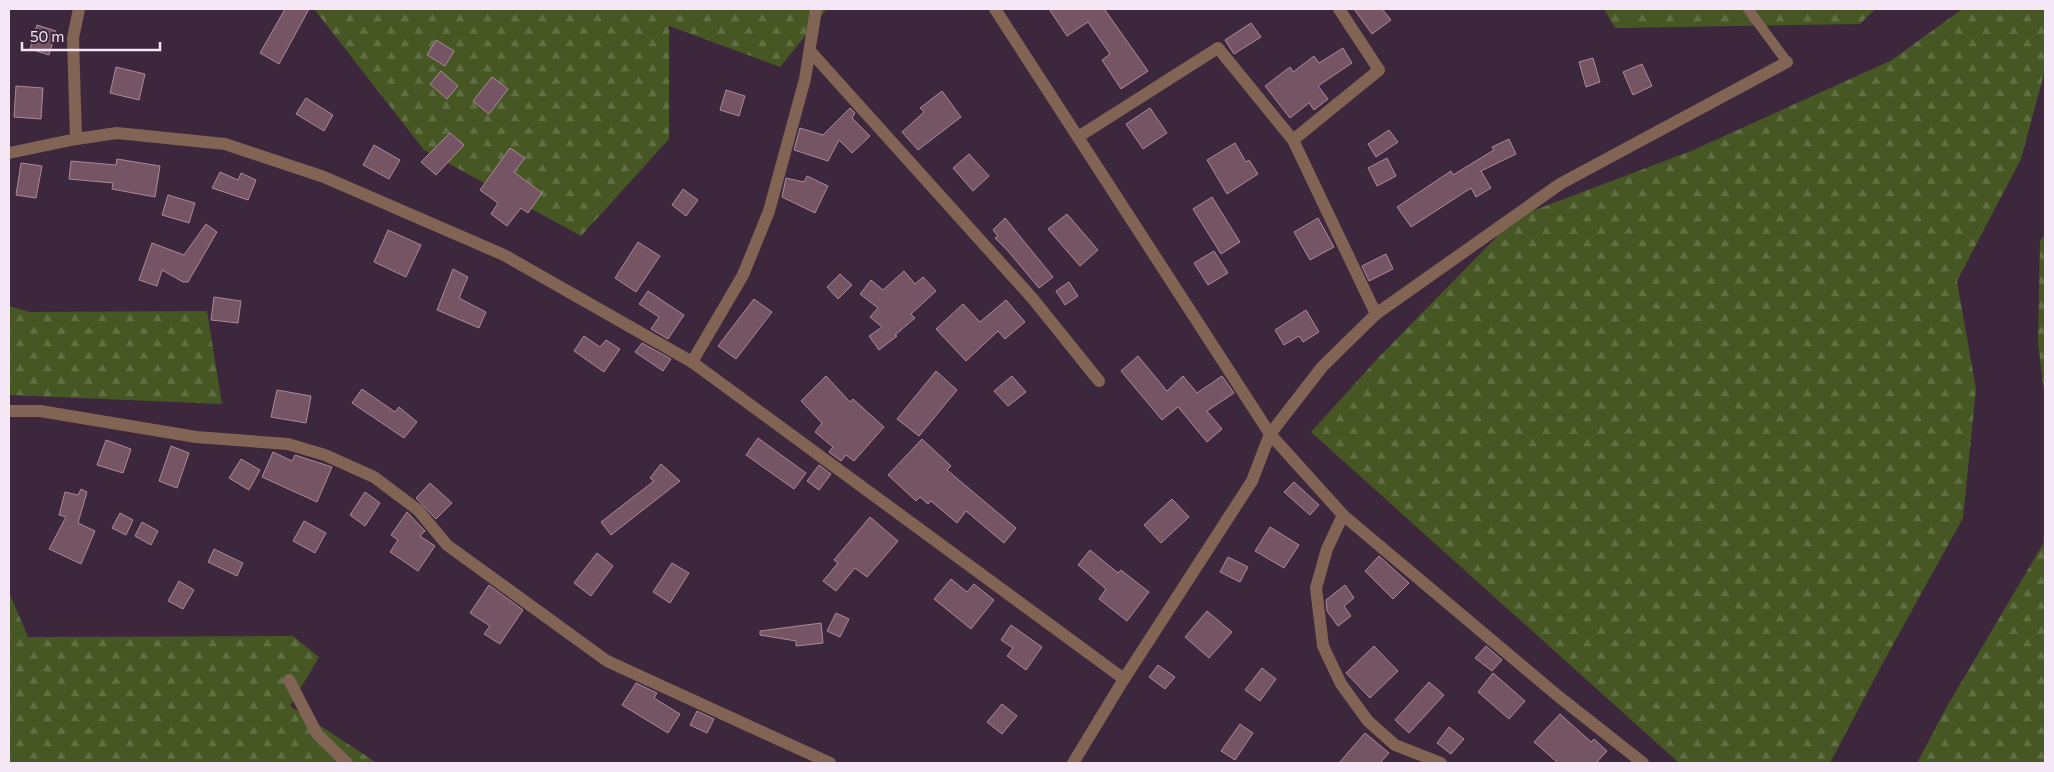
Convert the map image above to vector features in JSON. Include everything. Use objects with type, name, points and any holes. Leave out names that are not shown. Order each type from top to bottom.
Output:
[{"type":"street","points":[[76,138],[73,38],[79,9]]},
{"type":"street","points":[[692,362],[743,275],[769,211],[805,79],[816,9]]},
{"type":"street","points":[[995,9],[1270,434],[1343,516],[1550,690],[1643,763]]},
{"type":"street","points":[[1294,140],[1379,70],[1339,9]]},
{"type":"street","points":[[1078,137],[1218,48],[1294,140],[1376,314]]},
{"type":"street","points":[[810,51],[1033,299],[1099,382]]},
{"type":"street","points":[[1073,763],[1124,679],[1252,481],[1270,434],[1322,367],[1376,314],[1560,184],[1787,62]]},
{"type":"street","points":[[9,153],[76,138],[117,133],[225,144],[324,177],[504,256],[692,362],[1124,679]]},
{"type":"street","points":[[9,411],[40,411],[196,437],[288,444],[325,455],[382,483],[418,510],[447,545],[607,661],[830,763]]},
{"type":"street","points":[[1343,516],[1328,549],[1316,588],[1323,646],[1341,684],[1368,721],[1396,745],[1440,763]]},
{"type":"street","points":[[289,680],[317,734],[347,763]]},
{"type":"lane","points":[[1748,9],[1787,62]]},
{"type":"green space","points":[[314,9],[827,9],[780,67],[669,26],[669,139],[581,236],[424,150]]},
{"type":"green space","points":[[1604,9],[1875,9],[1860,24],[1615,28]]},
{"type":"green space","points":[[1962,9],[2045,9],[2045,70],[2021,159],[1957,281],[1976,389],[1963,518],[1830,763],[1679,763],[1311,432],[1379,357],[1516,217],[1691,151],[1892,60]]},
{"type":"green space","points":[[2045,234],[2045,400],[2038,343],[2040,241]]},
{"type":"green space","points":[[9,306],[30,312],[207,311],[222,404],[9,395]]},
{"type":"green space","points":[[2045,520],[2045,763],[1917,763],[1946,708],[2043,544]]},
{"type":"green space","points":[[9,592],[28,637],[293,636],[319,657],[290,706],[377,763],[9,763]]},
{"type":"building","points":[[285,9],[309,9],[279,64],[260,53]]},
{"type":"building","points":[[1049,9],[1107,9],[1105,10],[1148,71],[1121,89],[1102,60],[1110,54],[1088,22],[1067,36]]},
{"type":"building","points":[[1354,9],[1382,9],[1391,20],[1372,34]]},
{"type":"building","points":[[1251,23],[1261,37],[1234,54],[1225,40]]},
{"type":"building","points":[[37,25],[56,31],[49,55],[30,49]]},
{"type":"building","points":[[436,40],[454,51],[445,66],[427,55]]},
{"type":"building","points":[[1343,48],[1352,63],[1318,86],[1328,99],[1314,110],[1309,103],[1290,118],[1265,86],[1290,67],[1293,72],[1314,56],[1319,63]]},
{"type":"building","points":[[1593,58],[1600,82],[1586,87],[1579,62]]},
{"type":"building","points":[[1642,64],[1652,86],[1633,95],[1623,72]]},
{"type":"building","points":[[116,67],[145,74],[139,100],[110,93]]},
{"type":"building","points":[[441,71],[458,86],[447,99],[430,84]]},
{"type":"building","points":[[492,77],[508,89],[489,114],[473,101]]},
{"type":"building","points":[[16,86],[43,88],[41,119],[14,117]]},
{"type":"building","points":[[726,90],[745,96],[739,116],[720,110]]},
{"type":"building","points":[[942,91],[961,117],[918,150],[902,132],[924,112],[920,108]]},
{"type":"building","points":[[306,98],[333,115],[324,131],[296,114]]},
{"type":"building","points":[[850,108],[855,113],[852,118],[870,136],[852,153],[839,140],[828,161],[794,150],[800,128],[823,135]]},
{"type":"building","points":[[1150,108],[1167,133],[1143,149],[1126,124]]},
{"type":"building","points":[[1389,130],[1398,142],[1376,157],[1368,144]]},
{"type":"building","points":[[450,133],[464,145],[436,175],[421,162]]},
{"type":"building","points":[[1509,139],[1516,154],[1481,171],[1491,188],[1476,197],[1471,188],[1411,227],[1397,207],[1451,171],[1453,175],[1494,150],[1492,147]]},
{"type":"building","points":[[1235,143],[1246,162],[1249,160],[1258,174],[1227,194],[1207,160]]},
{"type":"building","points":[[374,145],[400,160],[389,179],[363,165]]},
{"type":"building","points":[[510,148],[525,158],[514,172],[542,193],[528,213],[521,208],[507,226],[491,214],[498,203],[480,190]]},
{"type":"building","points":[[969,154],[989,176],[973,191],[953,168]]},
{"type":"building","points":[[1387,158],[1396,176],[1377,186],[1368,168]]},
{"type":"building","points":[[117,159],[160,166],[155,197],[112,189],[113,183],[69,179],[71,161],[116,165]]},
{"type":"building","points":[[21,163],[42,166],[36,198],[16,195]]},
{"type":"building","points":[[220,172],[238,180],[241,173],[256,180],[248,200],[212,188]]},
{"type":"building","points":[[807,176],[828,186],[815,213],[782,197],[786,178],[804,182]]},
{"type":"building","points":[[683,189],[698,200],[686,216],[672,205]]},
{"type":"building","points":[[168,195],[195,203],[189,223],[162,215]]},
{"type":"building","points":[[1212,197],[1240,242],[1221,254],[1193,209]]},
{"type":"building","points":[[1067,214],[1098,250],[1080,266],[1048,229]]},
{"type":"building","points":[[1005,218],[1053,277],[1039,288],[995,238],[998,236],[993,230]]},
{"type":"building","points":[[1318,218],[1334,247],[1310,260],[1294,232]]},
{"type":"building","points":[[206,224],[217,232],[188,282],[183,282],[162,270],[157,286],[139,280],[152,243],[184,255]]},
{"type":"building","points":[[388,230],[421,245],[406,277],[374,262]]},
{"type":"building","points":[[638,242],[660,256],[636,292],[615,278]]},
{"type":"building","points":[[1214,251],[1228,273],[1208,285],[1194,263]]},
{"type":"building","points":[[1386,254],[1393,269],[1369,281],[1362,266]]},
{"type":"building","points":[[453,269],[468,277],[459,298],[486,312],[479,328],[437,310]]},
{"type":"building","points":[[904,271],[915,284],[923,277],[936,291],[911,314],[915,318],[879,350],[869,336],[882,327],[870,317],[878,308],[860,294],[871,280],[883,290]]},
{"type":"building","points":[[840,274],[852,285],[838,299],[827,287]]},
{"type":"building","points":[[1069,282],[1078,296],[1065,305],[1056,291]]},
{"type":"building","points":[[648,291],[684,315],[668,339],[651,329],[659,317],[639,304]]},
{"type":"building","points":[[214,297],[241,301],[238,323],[211,320]]},
{"type":"building","points":[[754,299],[772,312],[736,359],[718,346]]},
{"type":"building","points":[[1006,300],[1025,322],[1005,339],[998,331],[966,361],[936,329],[963,304],[980,322]]},
{"type":"building","points":[[1306,310],[1319,332],[1303,342],[1299,336],[1284,345],[1275,330]]},
{"type":"building","points":[[584,336],[600,347],[606,340],[620,349],[604,372],[574,351]]},
{"type":"building","points":[[642,343],[671,359],[663,371],[635,352]]},
{"type":"building","points":[[1138,356],[1167,391],[1183,376],[1197,393],[1222,376],[1234,393],[1207,411],[1222,429],[1207,442],[1178,407],[1162,420],[1121,371]]},
{"type":"building","points":[[936,371],[957,390],[919,436],[897,419]]},
{"type":"building","points":[[826,376],[850,402],[853,399],[884,427],[854,461],[846,455],[841,461],[829,452],[833,447],[815,432],[822,423],[801,401]]},
{"type":"building","points":[[1012,376],[1026,392],[1008,406],[994,391]]},
{"type":"building","points":[[362,389],[395,412],[399,407],[417,422],[404,438],[352,403]]},
{"type":"building","points":[[277,390],[311,396],[306,423],[271,417]]},
{"type":"building","points":[[758,438],[806,473],[794,489],[746,455]]},
{"type":"building","points":[[922,439],[951,466],[947,470],[1016,528],[1004,543],[966,511],[957,523],[931,501],[928,504],[920,497],[916,501],[888,475]]},
{"type":"building","points":[[106,440],[131,449],[123,473],[97,465]]},
{"type":"building","points":[[171,446],[189,453],[177,488],[159,481]]},
{"type":"building","points":[[273,452],[292,461],[295,455],[332,467],[317,502],[262,477]]},
{"type":"building","points":[[241,459],[260,470],[249,490],[229,478]]},
{"type":"building","points":[[661,464],[680,481],[611,535],[601,522],[654,481],[650,478]]},
{"type":"building","points":[[819,465],[831,474],[819,490],[807,481]]},
{"type":"building","points":[[1294,482],[1319,505],[1310,515],[1284,492]]},
{"type":"building","points":[[430,483],[452,503],[436,519],[416,498]]},
{"type":"building","points":[[81,489],[87,492],[78,523],[95,531],[81,564],[49,549],[66,517],[59,515],[65,492],[78,495]]},
{"type":"building","points":[[365,492],[380,503],[365,526],[350,515]]},
{"type":"building","points":[[1172,499],[1189,517],[1161,543],[1144,525]]},
{"type":"building","points":[[407,512],[425,531],[420,536],[435,546],[418,571],[390,552],[398,540],[391,535]]},
{"type":"building","points":[[120,513],[133,520],[126,535],[112,528]]},
{"type":"building","points":[[870,517],[898,541],[867,577],[855,568],[836,591],[823,581],[838,563],[834,560]]},
{"type":"building","points":[[304,521],[326,533],[315,553],[293,541]]},
{"type":"building","points":[[142,522],[158,531],[151,545],[135,536]]},
{"type":"building","points":[[1270,527],[1299,545],[1284,568],[1255,551]]},
{"type":"building","points":[[214,549],[243,563],[237,576],[208,562]]},
{"type":"building","points":[[1090,550],[1118,573],[1121,570],[1149,592],[1127,621],[1099,599],[1106,589],[1078,565]]},
{"type":"building","points":[[597,553],[613,566],[591,596],[574,583]]},
{"type":"building","points":[[1379,556],[1409,583],[1393,599],[1365,571]]},
{"type":"building","points":[[1228,557],[1248,567],[1240,582],[1220,572]]},
{"type":"building","points":[[672,563],[689,573],[670,603],[653,592]]},
{"type":"building","points":[[951,579],[967,592],[974,584],[994,600],[971,629],[934,599]]},
{"type":"building","points":[[179,581],[194,590],[183,609],[168,601]]},
{"type":"building","points":[[489,585],[523,610],[500,644],[484,634],[490,626],[470,613]]},
{"type":"building","points":[[1345,585],[1354,598],[1344,606],[1351,616],[1338,626],[1327,611],[1326,600]]},
{"type":"building","points":[[1207,611],[1232,632],[1209,658],[1185,637]]},
{"type":"building","points":[[836,613],[849,619],[840,637],[827,631]]},
{"type":"building","points":[[821,623],[823,643],[796,646],[796,641],[760,635],[760,631]]},
{"type":"building","points":[[1011,625],[1042,647],[1026,670],[1007,656],[1013,648],[1001,640]]},
{"type":"building","points":[[1374,646],[1398,671],[1370,698],[1346,673]]},
{"type":"building","points":[[1486,646],[1502,660],[1492,671],[1475,658]]},
{"type":"building","points":[[1158,665],[1175,677],[1165,689],[1149,677]]},
{"type":"building","points":[[1262,668],[1276,679],[1260,701],[1245,690]]},
{"type":"building","points":[[1493,673],[1525,701],[1509,719],[1478,692]]},
{"type":"building","points":[[1429,682],[1444,695],[1409,733],[1395,720]]},
{"type":"building","points":[[636,683],[657,693],[654,698],[680,714],[668,733],[622,705]]},
{"type":"building","points":[[1002,704],[1017,716],[1002,734],[987,722]]},
{"type":"building","points":[[697,711],[714,719],[707,733],[690,725]]},
{"type":"building","points":[[1560,714],[1591,742],[1594,739],[1607,751],[1596,763],[1558,763],[1534,742]]},
{"type":"building","points":[[1240,724],[1253,733],[1235,760],[1221,751]]},
{"type":"building","points":[[1449,727],[1464,739],[1451,754],[1437,743]]},
{"type":"building","points":[[1365,733],[1389,753],[1380,763],[1339,763]]}]
